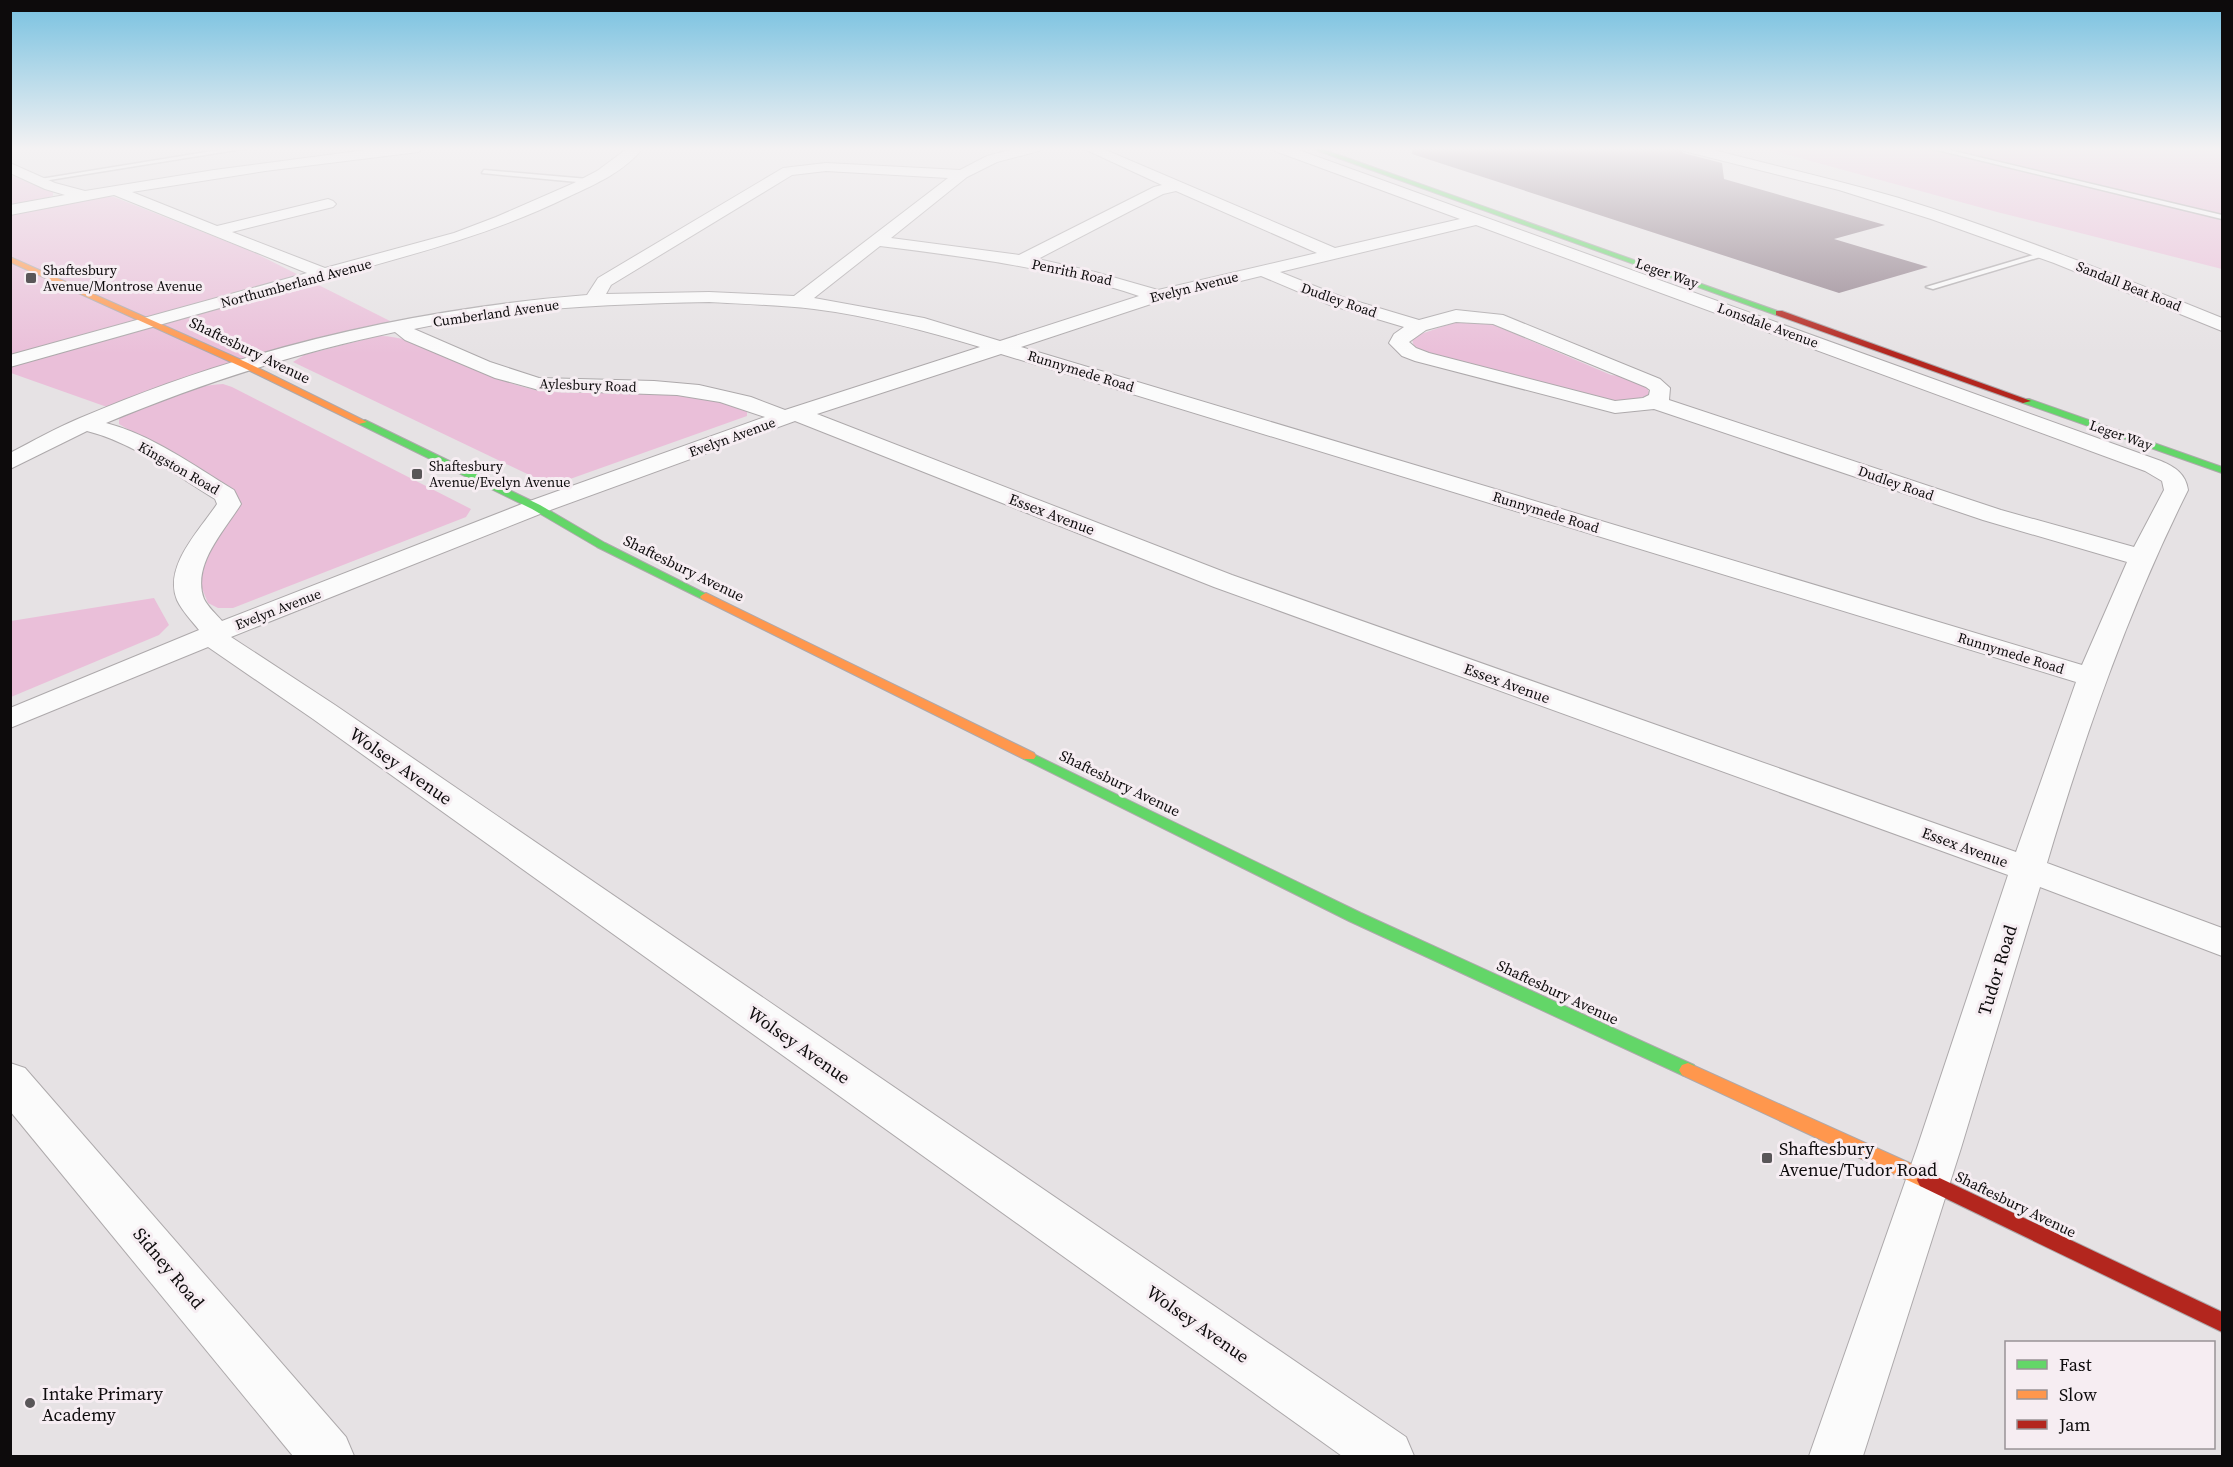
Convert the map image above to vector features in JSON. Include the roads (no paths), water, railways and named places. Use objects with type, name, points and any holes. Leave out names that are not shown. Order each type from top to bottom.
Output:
[{"type":"main road","name":"Leger Way","points":[[1508,216],[2223,470]]},
{"type":"main road","name":"Shaftesbury Avenue","points":[[10,259],[245,365],[536,507],[601,545],[1354,917],[1930,1181],[2223,1322]]},
{"type":"main road","name":"Leger Way","points":[[1851,337],[2179,440]]},
{"type":"street","points":[[180,216],[327,275]]},
{"type":"street","points":[[216,231],[276,216]]},
{"type":"street","name":"Northumberland Avenue","points":[[10,361],[327,275],[460,236],[511,216]]},
{"type":"street","points":[[592,301],[604,282],[713,216]]},
{"type":"street","points":[[798,302],[908,216]]},
{"type":"street","points":[[1021,261],[1108,216]]},
{"type":"street","points":[[1249,216],[1332,253]]},
{"type":"street","name":"Lonsdale Avenue","points":[[1465,216],[2153,466],[2170,474],[2176,481],[2176,490]]},
{"type":"street","name":"Sandall Beat Road","points":[[1936,216],[2046,254],[2223,325]]},
{"type":"street","name":"Evelyn Avenue","points":[[10,719],[214,634],[536,507],[790,416],[1157,296],[1475,220]]},
{"type":"street","name":"Penrith Road","points":[[877,241],[1021,261],[1111,279],[1157,296]]},
{"type":"street","name":"Dudley Road","points":[[1260,270],[1336,301],[1419,326]]},
{"type":"street","name":"Cumberland Avenue","points":[[10,462],[85,424],[165,392],[245,365],[314,346],[400,327],[482,313],[592,301],[689,298],[798,302],[874,313],[924,324],[1000,347]]},
{"type":"street","points":[[1419,326],[1456,316],[1485,317],[1503,321],[1653,383],[1660,388],[1661,393],[1654,402]]},
{"type":"street","name":"Dudley Road","points":[[1419,326],[1401,338],[1400,343],[1409,352],[1422,357],[1597,404],[1628,407],[1654,402],[1992,515],[2140,557]]},
{"type":"street","name":"Aylesbury Road","points":[[400,327],[412,336],[530,383],[555,386],[676,389],[736,399],[790,416]]},
{"type":"street","name":"Runnymede Road","points":[[1000,347],[2092,677]]},
{"type":"street","name":"Essex Avenue","points":[[790,416],[1223,581],[2028,869],[2223,942]]},
{"type":"street","name":"Kingston Road","points":[[85,424],[106,428],[127,438],[225,495],[229,504],[199,547],[190,567],[190,599],[214,634]]},
{"type":"street","name":"Tudor Road","points":[[1836,1456],[1930,1181],[2028,869],[2092,677],[2140,557],[2176,490]]},
{"type":"street","name":"Wolsey Avenue","points":[[214,634],[1388,1456]]},
{"type":"street","name":"Sidney Road","points":[[10,1080],[327,1456]]},
{"type":"lane","points":[[1930,287],[2046,254]]},
{"type":"place","name":"Shaftesbury Avenue/Montrose Avenue","points":[[31,278]]},
{"type":"place","name":"Shaftesbury Avenue/Evelyn Avenue","points":[[417,474]]},
{"type":"place","name":"Shaftesbury Avenue/Tudor Road","points":[[1767,1158]]},
{"type":"place","name":"Intake Primary Academy","points":[[30,1403]]}]
